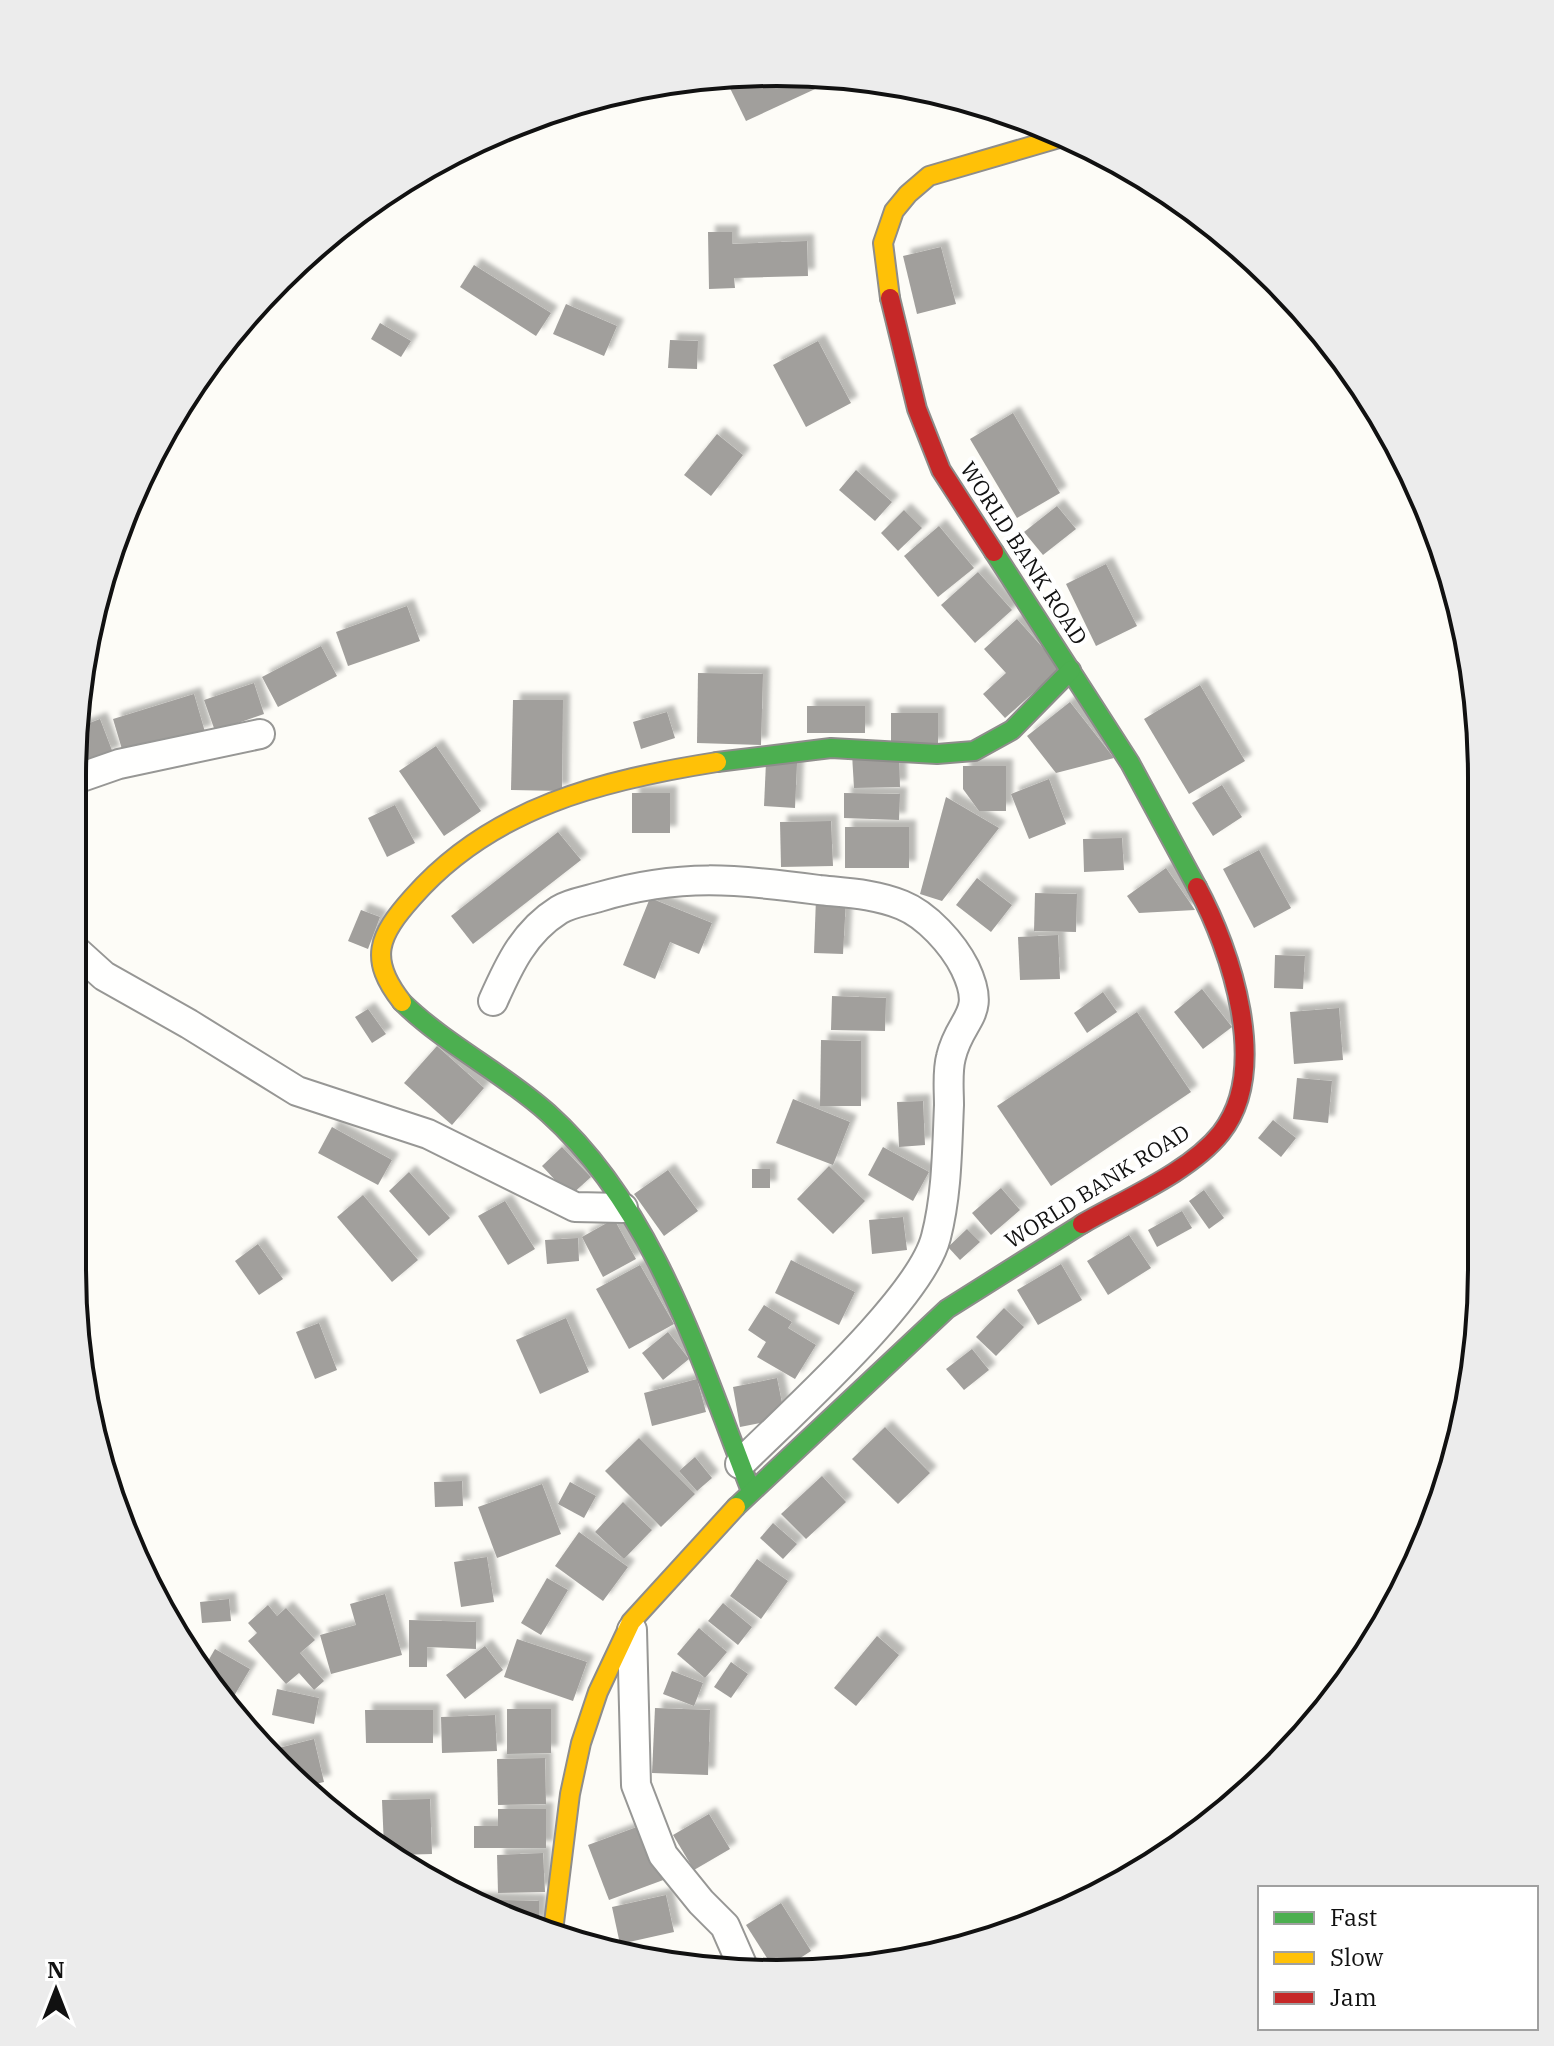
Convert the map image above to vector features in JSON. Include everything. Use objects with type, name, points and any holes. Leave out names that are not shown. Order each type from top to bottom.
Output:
[{"type":"main road","name":"WORLD BANK ROAD","points":[[554,1923],[566,1821],[581,1743],[598,1692],[631,1622],[751,1491],[947,1309],[1049,1243],[1196,1158],[1222,1132],[1241,1094],[1245,1058],[1238,1008],[1228,958],[1211,914],[1130,763],[941,470],[902,360],[891,307],[883,243],[894,211],[929,176],[1047,142]]},
{"type":"main road","points":[[751,1491],[666,1278],[589,1155],[547,1112],[408,1010],[383,982],[378,959],[385,929],[419,888],[492,829],[573,790],[692,766],[839,748],[951,755],[989,745],[1022,720],[1071,670]]},
{"type":"street","points":[[86,775],[119,764],[260,734]]},
{"type":"street","points":[[493,1001],[512,959],[527,937],[560,909],[675,880],[725,878],[867,894],[904,905],[946,941],[964,967],[974,994],[973,1014],[950,1058],[945,1190],[935,1241],[916,1279],[858,1346],[740,1464]]},
{"type":"street","points":[[86,960],[104,976],[297,1091],[428,1134],[575,1207],[623,1208]]},
{"type":"street","points":[[631,1622],[636,1785],[663,1855],[725,1926],[740,1959]]},
{"type":"building","points":[[730,87],[820,87],[746,121]]},
{"type":"building","points":[[708,232],[732,232],[732,244],[807,241],[808,276],[734,278],[735,288],[709,289]]},
{"type":"building","points":[[941,247],[956,304],[917,314],[903,256]]},
{"type":"building","points":[[474,265],[551,313],[536,336],[460,287]]},
{"type":"building","points":[[566,304],[617,326],[604,356],[553,334]]},
{"type":"building","points":[[380,323],[411,341],[401,357],[371,339]]},
{"type":"building","points":[[670,340],[698,341],[697,369],[668,368]]},
{"type":"building","points":[[818,341],[851,403],[806,427],[773,365]]},
{"type":"building","points":[[1013,413],[1060,493],[1017,518],[970,439]]},
{"type":"building","points":[[717,434],[743,455],[711,496],[684,475]]},
{"type":"building","points":[[856,470],[892,502],[875,521],[839,490]]},
{"type":"building","points":[[1057,506],[1076,529],[1043,555],[1024,532]]},
{"type":"building","points":[[904,510],[922,528],[898,551],[881,533]]},
{"type":"building","points":[[939,526],[974,568],[938,597],[904,556]]},
{"type":"building","points":[[1106,564],[1137,626],[1096,646],[1066,584]]},
{"type":"building","points":[[978,572],[1012,610],[975,643],[941,605]]},
{"type":"building","points":[[407,606],[420,641],[348,666],[336,632]]},
{"type":"building","points":[[1017,619],[1061,668],[1005,718],[983,694],[1006,673],[984,649]]},
{"type":"building","points":[[321,646],[337,676],[278,707],[262,677]]},
{"type":"building","points":[[698,673],[763,674],[761,745],[697,743]]},
{"type":"building","points":[[254,683],[264,714],[215,731],[204,700]]},
{"type":"building","points":[[1200,685],[1245,761],[1189,794],[1144,719]]},
{"type":"building","points":[[194,694],[205,732],[124,756],[113,719]]},
{"type":"building","points":[[513,700],[563,700],[562,791],[511,790]]},
{"type":"building","points":[[1070,702],[1114,758],[1056,773],[1027,736]]},
{"type":"building","points":[[807,706],[865,706],[865,733],[807,733]]},
{"type":"building","points":[[667,712],[675,738],[641,749],[633,722]]},
{"type":"building","points":[[891,713],[938,713],[938,746],[891,746]]},
{"type":"building","points":[[100,719],[113,753],[86,763],[87,732],[88,724]]},
{"type":"building","points":[[436,746],[481,811],[444,836],[399,771]]},
{"type":"building","points":[[899,752],[900,787],[854,788],[852,754]]},
{"type":"building","points":[[766,762],[797,763],[795,808],[764,806]]},
{"type":"building","points":[[963,766],[1006,766],[1006,811],[979,811],[963,789]]},
{"type":"building","points":[[1049,779],[1066,824],[1029,839],[1011,794]]},
{"type":"building","points":[[1222,785],[1242,817],[1213,836],[1192,803]]},
{"type":"building","points":[[632,793],[670,793],[670,833],[632,833]]},
{"type":"building","points":[[844,793],[900,794],[899,820],[844,818]]},
{"type":"building","points":[[946,797],[999,828],[942,901],[920,894]]},
{"type":"building","points":[[395,805],[415,843],[387,857],[368,818]]},
{"type":"building","points":[[831,821],[833,866],[781,867],[780,822]]},
{"type":"building","points":[[845,827],[909,827],[909,868],[845,868]]},
{"type":"building","points":[[558,832],[581,860],[473,944],[451,916]]},
{"type":"building","points":[[1122,838],[1124,870],[1084,872],[1083,839]]},
{"type":"building","points":[[1259,850],[1291,908],[1254,928],[1223,869]]},
{"type":"building","points":[[1166,868],[1195,910],[1139,913],[1127,896]]},
{"type":"building","points":[[977,878],[1012,905],[991,932],[956,905]]},
{"type":"building","points":[[1035,893],[1077,894],[1076,932],[1034,931]]},
{"type":"building","points":[[650,898],[712,923],[699,954],[670,942],[655,979],[623,965]]},
{"type":"building","points":[[816,898],[846,899],[843,954],[814,953]]},
{"type":"building","points":[[361,910],[380,917],[368,949],[348,941]]},
{"type":"building","points":[[1058,935],[1060,979],[1020,980],[1018,937]]},
{"type":"building","points":[[1275,955],[1305,956],[1303,989],[1274,988]]},
{"type":"building","points":[[1202,989],[1232,1027],[1203,1049],[1174,1012]]},
{"type":"building","points":[[1103,992],[1117,1012],[1087,1033],[1074,1013]]},
{"type":"building","points":[[832,996],[886,998],[885,1031],[831,1030]]},
{"type":"building","points":[[1339,1008],[1343,1060],[1294,1064],[1290,1012]]},
{"type":"building","points":[[368,1009],[386,1034],[372,1043],[355,1017]]},
{"type":"building","points":[[1137,1012],[1191,1092],[1051,1186],[997,1106]]},
{"type":"building","points":[[821,1040],[861,1041],[861,1106],[820,1106]]},
{"type":"building","points":[[437,1046],[484,1088],[452,1125],[404,1083]]},
{"type":"building","points":[[1297,1078],[1332,1081],[1328,1123],[1293,1119]]},
{"type":"building","points":[[793,1099],[850,1122],[833,1165],[776,1143]]},
{"type":"building","points":[[923,1101],[925,1145],[899,1147],[897,1102]]},
{"type":"building","points":[[1273,1120],[1296,1138],[1281,1157],[1258,1138]]},
{"type":"building","points":[[332,1127],[392,1160],[378,1185],[318,1153]]},
{"type":"building","points":[[562,1147],[591,1177],[570,1196],[542,1166]]},
{"type":"building","points":[[883,1147],[929,1172],[913,1201],[868,1175]]},
{"type":"building","points":[[829,1166],[865,1201],[833,1234],[797,1199]]},
{"type":"building","points":[[752,1169],[770,1169],[770,1188],[752,1188]]},
{"type":"building","points":[[668,1170],[698,1211],[664,1236],[634,1194]]},
{"type":"building","points":[[409,1172],[450,1218],[429,1236],[389,1191]]},
{"type":"building","points":[[1001,1188],[1020,1210],[991,1235],[972,1213]]},
{"type":"building","points":[[1204,1190],[1224,1218],[1209,1229],[1189,1201]]},
{"type":"building","points":[[363,1195],[418,1260],[392,1282],[337,1217]]},
{"type":"building","points":[[505,1201],[535,1249],[508,1265],[478,1216]]},
{"type":"building","points":[[1182,1211],[1192,1228],[1157,1247],[1148,1230]]},
{"type":"building","points":[[903,1217],[907,1250],[872,1254],[869,1220]]},
{"type":"building","points":[[614,1219],[636,1259],[603,1277],[582,1237]]},
{"type":"building","points":[[967,1229],[980,1242],[960,1260],[948,1247]]},
{"type":"building","points":[[1129,1235],[1151,1268],[1108,1295],[1087,1261]]},
{"type":"building","points":[[578,1238],[579,1261],[547,1264],[545,1240]]},
{"type":"building","points":[[258,1244],[283,1279],[259,1295],[235,1261]]},
{"type":"building","points":[[791,1260],[855,1292],[839,1325],[775,1293]]},
{"type":"building","points":[[1061,1264],[1082,1300],[1038,1325],[1017,1290]]},
{"type":"building","points":[[640,1265],[674,1324],[629,1349],[596,1289]]},
{"type":"building","points":[[764,1305],[792,1322],[788,1328],[816,1345],[795,1379],[757,1357],[766,1342],[748,1330]]},
{"type":"building","points":[[1004,1308],[1024,1327],[996,1356],[976,1337]]},
{"type":"building","points":[[566,1318],[589,1372],[540,1394],[516,1340]]},
{"type":"building","points":[[319,1323],[337,1370],[315,1379],[296,1332]]},
{"type":"building","points":[[668,1332],[689,1359],[663,1380],[642,1353]]},
{"type":"building","points":[[972,1349],[989,1370],[964,1390],[946,1369]]},
{"type":"building","points":[[777,1378],[785,1418],[740,1427],[733,1387]]},
{"type":"building","points":[[697,1379],[706,1412],[652,1426],[644,1393]]},
{"type":"building","points":[[885,1427],[930,1473],[898,1504],[852,1459]]},
{"type":"building","points":[[639,1438],[695,1494],[661,1527],[605,1471]]},
{"type":"building","points":[[695,1457],[712,1478],[697,1491],[679,1471]]},
{"type":"building","points":[[822,1476],[846,1502],[806,1539],[781,1514]]},
{"type":"building","points":[[462,1481],[463,1506],[435,1507],[434,1482]]},
{"type":"building","points":[[570,1482],[596,1496],[584,1518],[558,1504]]},
{"type":"building","points":[[542,1484],[561,1534],[497,1558],[478,1507]]},
{"type":"building","points":[[623,1502],[652,1530],[624,1559],[595,1532]]},
{"type":"building","points":[[773,1523],[797,1544],[783,1559],[760,1538]]},
{"type":"building","points":[[579,1532],[628,1567],[603,1601],[555,1566]]},
{"type":"building","points":[[487,1557],[494,1602],[461,1607],[454,1562]]},
{"type":"building","points":[[757,1559],[788,1581],[761,1619],[730,1596]]},
{"type":"building","points":[[547,1578],[568,1590],[541,1635],[521,1623]]},
{"type":"building","points":[[385,1594],[402,1655],[331,1674],[320,1635],[356,1625],[350,1604]]},
{"type":"building","points":[[229,1599],[231,1621],[202,1623],[200,1602]]},
{"type":"building","points":[[723,1603],[752,1627],[738,1645],[708,1621]]},
{"type":"building","points":[[268,1605],[277,1616],[286,1608],[315,1640],[300,1653],[324,1681],[314,1690],[299,1673],[286,1684],[248,1641],[257,1633],[248,1623]]},
{"type":"building","points":[[409,1620],[476,1622],[476,1649],[427,1647],[427,1667],[409,1667]]},
{"type":"building","points":[[699,1628],[727,1652],[705,1678],[677,1654]]},
{"type":"building","points":[[877,1636],[899,1655],[856,1706],[834,1688]]},
{"type":"building","points":[[517,1639],[587,1662],[573,1701],[504,1677]]},
{"type":"building","points":[[485,1646],[503,1670],[465,1699],[446,1675]]},
{"type":"building","points":[[215,1649],[250,1669],[234,1696],[229,1690],[208,1661]]},
{"type":"building","points":[[731,1662],[748,1674],[731,1698],[714,1687]]},
{"type":"building","points":[[672,1671],[703,1683],[694,1706],[663,1694]]},
{"type":"building","points":[[277,1689],[319,1698],[314,1724],[272,1715]]},
{"type":"building","points":[[655,1708],[710,1710],[708,1775],[652,1773]]},
{"type":"building","points":[[507,1709],[551,1709],[551,1753],[507,1754]]},
{"type":"building","points":[[365,1710],[433,1710],[433,1743],[366,1743]]},
{"type":"building","points":[[495,1715],[497,1751],[442,1753],[441,1717]]},
{"type":"building","points":[[314,1739],[324,1782],[316,1784],[279,1748]]},
{"type":"building","points":[[545,1758],[546,1804],[498,1805],[497,1759]]},
{"type":"building","points":[[430,1799],[432,1854],[411,1855],[384,1837],[382,1800]]},
{"type":"building","points":[[498,1809],[546,1809],[546,1848],[474,1848],[474,1826],[498,1826]]},
{"type":"building","points":[[709,1814],[730,1849],[694,1870],[673,1835]]},
{"type":"building","points":[[645,1824],[666,1879],[609,1900],[588,1845]]},
{"type":"building","points":[[543,1853],[545,1892],[498,1893],[497,1855]]},
{"type":"building","points":[[666,1895],[674,1932],[625,1943],[619,1941],[612,1907]]},
{"type":"building","points":[[496,1900],[539,1901],[539,1917]]},
{"type":"building","points":[[781,1903],[811,1951],[798,1960],[768,1960],[746,1925]]},
{"type":"traffic: fast","points":[[994,552],[1130,763],[1197,887]]},
{"type":"traffic: fast","points":[[717,762],[831,748],[937,754],[974,751],[1012,730],[1071,670]]},
{"type":"traffic: fast","points":[[402,1002],[437,1032],[548,1113],[585,1151],[618,1194],[646,1240],[693,1339],[751,1491]]},
{"type":"traffic: fast","points":[[736,1507],[947,1309],[1082,1224]]},
{"type":"traffic: slow","points":[[890,298],[883,243],[894,211],[908,194],[929,176],[1047,142]]},
{"type":"traffic: slow","points":[[402,1002],[384,973],[381,960],[385,936],[413,897],[444,866],[478,840],[552,802],[633,778],[717,762]]},
{"type":"traffic: slow","points":[[554,1923],[570,1794],[581,1743],[598,1692],[631,1622],[736,1507]]},
{"type":"traffic: jam","points":[[890,298],[917,409],[941,470],[994,552]]},
{"type":"traffic: jam","points":[[1082,1224],[1156,1184],[1192,1160],[1221,1133],[1236,1107],[1243,1077],[1244,1044],[1240,1010],[1222,943],[1197,887]]}]
